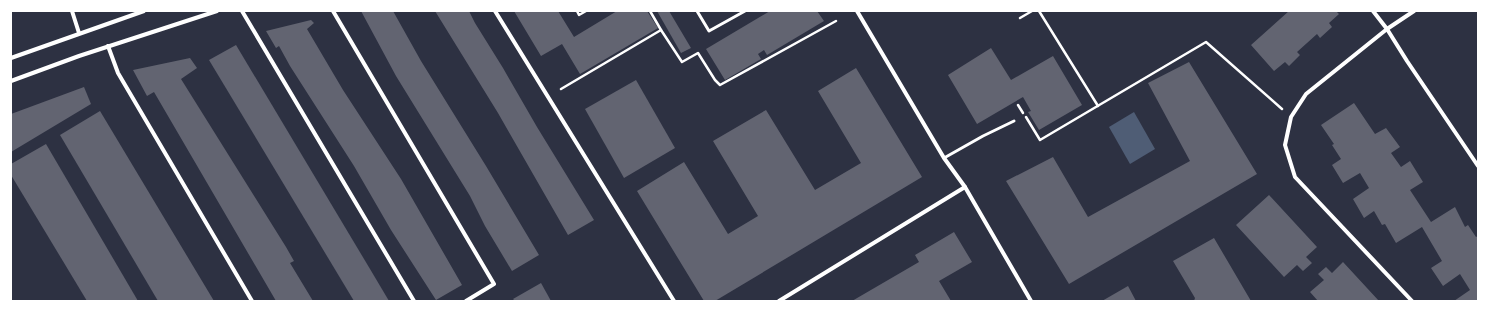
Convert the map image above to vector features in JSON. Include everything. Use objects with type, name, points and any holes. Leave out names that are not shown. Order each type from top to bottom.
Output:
[{"type":"street","points":[[72,11],[79,33]]},
{"type":"street","points":[[11,58],[144,11]]},
{"type":"street","points":[[11,81],[108,46],[217,11]]},
{"type":"street","points":[[242,11],[414,301]]},
{"type":"street","points":[[333,11],[494,284],[466,301]]},
{"type":"street","points":[[494,11],[674,301]]},
{"type":"street","points":[[857,11],[944,158],[965,187],[1031,301]]},
{"type":"street","points":[[1373,11],[1387,29],[1478,166]]},
{"type":"street","points":[[1412,301],[1295,177],[1285,145],[1291,117],[1306,94],[1387,29],[1414,11]]},
{"type":"street","points":[[108,46],[118,73],[252,301]]},
{"type":"street","points":[[778,301],[965,187]]},
{"type":"lane","points":[[697,11],[709,32],[745,11]]},
{"type":"lane","points":[[944,158],[983,136],[1014,121]]},
{"type":"path","points":[[576,11],[579,14],[586,11]]},
{"type":"path","points":[[650,11],[682,62],[698,53],[715,80],[720,85],[836,21]]},
{"type":"path","points":[[1020,18],[1032,11]]},
{"type":"path","points":[[1039,11],[1098,106]]},
{"type":"path","points":[[561,89],[661,30]]},
{"type":"path","points":[[1018,105],[1040,140],[1206,42],[1291,117]]},
{"type":"water","points":[[1134,112],[1155,149],[1130,164],[1109,127]]},
{"type":"building","points":[[361,11],[393,11],[421,61],[539,255],[512,271],[485,226],[470,196],[396,76]]},
{"type":"building","points":[[435,11],[469,11],[594,220],[568,235],[498,113]]},
{"type":"building","points":[[514,11],[558,11],[574,37],[617,11],[647,11],[658,28],[580,74],[562,44],[541,56]]},
{"type":"building","points":[[657,11],[669,11],[691,48],[681,53]]},
{"type":"building","points":[[770,11],[817,11],[824,21],[767,55],[764,50],[758,54],[761,59],[725,80],[706,49]]},
{"type":"building","points":[[1289,11],[1336,11],[1339,14],[1329,23],[1332,27],[1320,38],[1317,34],[1297,52],[1300,55],[1289,66],[1285,62],[1274,71],[1251,45]]},
{"type":"building","points":[[311,20],[314,23],[307,29],[343,90],[401,179],[462,285],[436,300],[391,230],[354,166],[290,66],[279,46],[276,48],[266,31]]},
{"type":"building","points":[[236,45],[389,301],[354,301],[209,60]]},
{"type":"building","points":[[991,48],[1011,80],[1053,56],[1082,105],[1039,130],[1028,112],[1031,111],[1023,97],[977,124],[948,75]]},
{"type":"building","points":[[190,58],[197,68],[181,79],[286,247],[294,261],[290,263],[313,301],[276,301],[154,92],[147,96],[133,70]]},
{"type":"building","points":[[1189,62],[1257,174],[1069,284],[1006,181],[1053,157],[1088,217],[1190,161],[1148,83]]},
{"type":"building","points":[[856,68],[922,177],[715,301],[704,301],[637,191],[684,162],[728,234],[758,216],[713,141],[766,110],[815,190],[861,163],[818,91]]},
{"type":"building","points":[[636,80],[675,148],[624,178],[585,109]]},
{"type":"building","points":[[84,87],[91,104],[11,152],[11,114]]},
{"type":"building","points":[[1354,103],[1375,134],[1386,128],[1400,147],[1391,153],[1401,167],[1410,161],[1423,182],[1410,190],[1431,222],[1455,207],[1465,227],[1468,225],[1476,237],[1478,236],[1478,301],[1454,301],[1470,290],[1460,274],[1443,286],[1431,268],[1442,261],[1422,227],[1396,243],[1385,224],[1382,225],[1374,211],[1364,218],[1353,199],[1369,188],[1360,173],[1343,183],[1332,165],[1341,159],[1332,145],[1334,144],[1321,125]]},
{"type":"building","points":[[100,111],[214,301],[158,301],[60,135]]},
{"type":"building","points":[[46,144],[138,301],[87,301],[11,175],[11,164]]},
{"type":"building","points":[[1269,195],[1317,247],[1306,257],[1312,263],[1303,271],[1297,265],[1284,277],[1236,225]]},
{"type":"building","points":[[954,232],[972,262],[939,281],[951,301],[852,301],[919,262],[915,255]]},
{"type":"building","points":[[1214,238],[1251,301],[1194,301],[1195,298],[1173,261]]},
{"type":"building","points":[[1343,262],[1379,301],[1318,301],[1310,292],[1324,280],[1318,274],[1326,267],[1332,273]]},
{"type":"building","points":[[541,283],[551,301],[515,301],[513,299]]},
{"type":"building","points":[[1128,286],[1136,301],[1102,301]]}]
